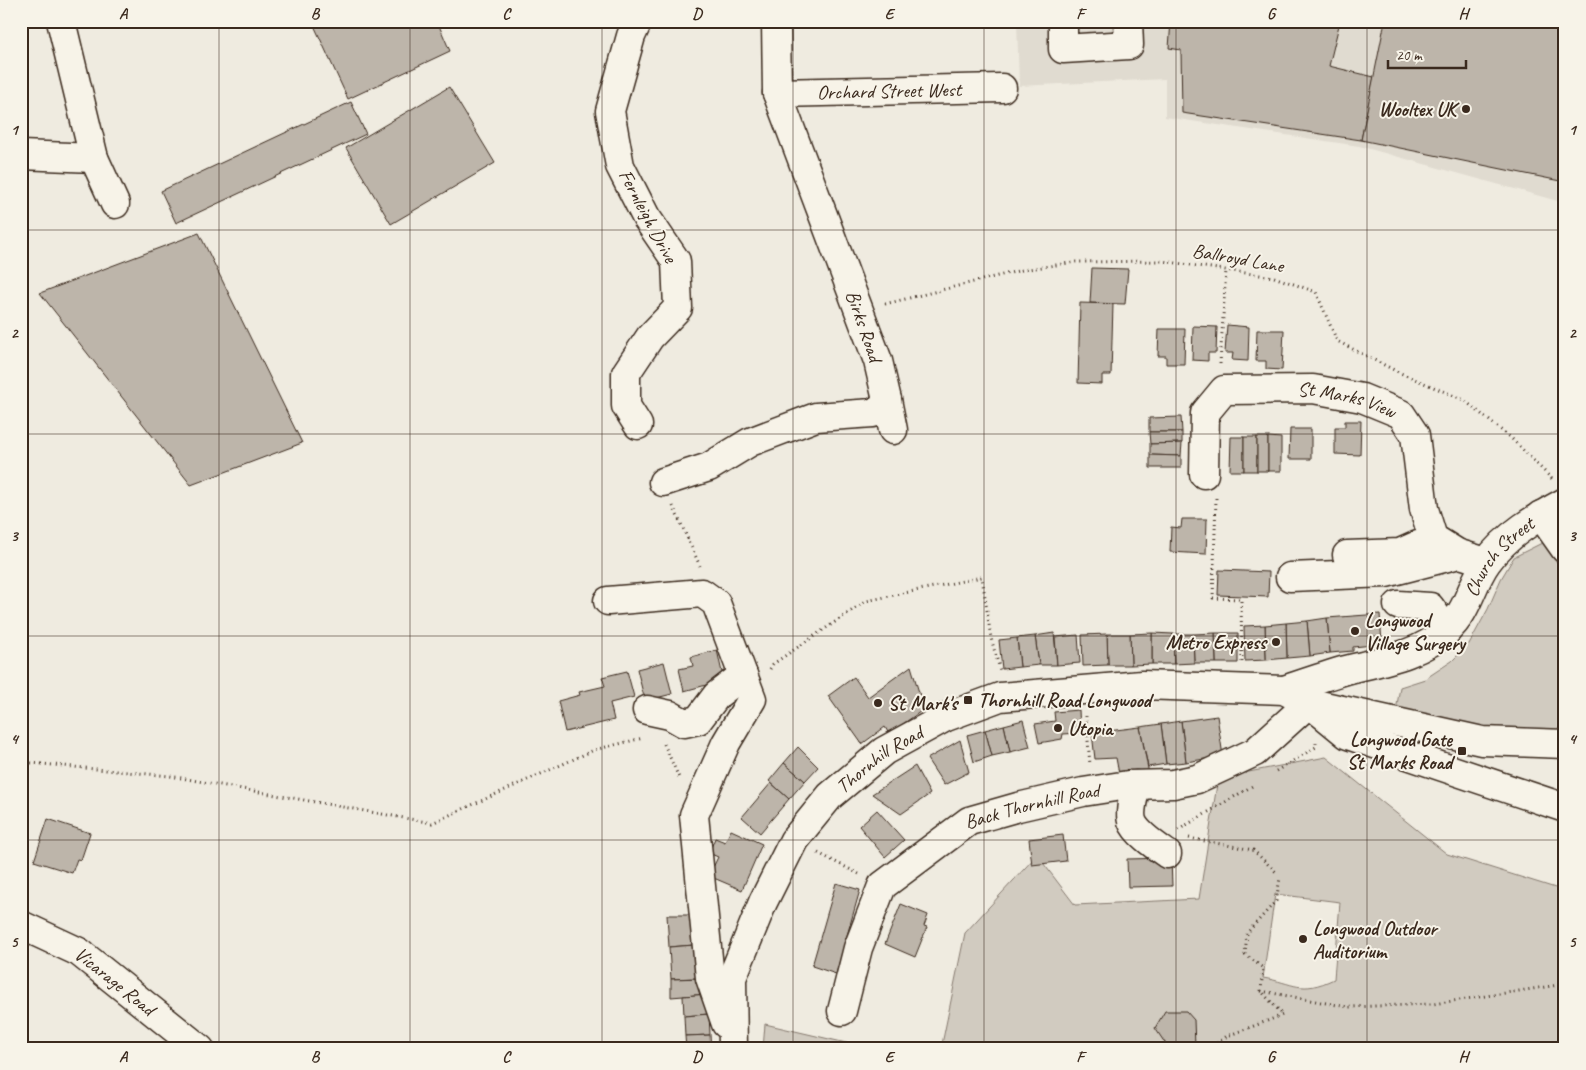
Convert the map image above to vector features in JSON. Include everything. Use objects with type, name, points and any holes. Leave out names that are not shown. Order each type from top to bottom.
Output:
[{"type":"street","points":[[61,21],[94,158],[115,204]]},
{"type":"street","name":"Fernleigh Drive","points":[[638,21],[631,36],[610,111],[620,166],[646,217],[676,261],[678,308],[650,337],[626,373],[626,406],[638,425]]},
{"type":"street","name":"Birks Road","points":[[776,21],[777,93],[878,361],[892,430]]},
{"type":"street","points":[[1063,21],[1063,49],[1129,45],[1128,21]]},
{"type":"street","name":"Orchard Street West","points":[[777,93],[1002,88]]},
{"type":"street","points":[[21,155],[94,158]]},
{"type":"street","name":"St Marks View","points":[[1224,390],[1313,389],[1362,398],[1401,414],[1415,435],[1424,509],[1434,538]]},
{"type":"street","points":[[1210,482],[1205,413],[1224,390]]},
{"type":"street","points":[[663,482],[709,467],[750,442],[816,417],[872,413],[881,408],[887,400]]},
{"type":"street","name":"Church Street","points":[[1284,690],[1320,677],[1412,653],[1447,631],[1461,616],[1486,562],[1506,541],[1541,515],[1561,494]]},
{"type":"street","points":[[1541,515],[1565,549]]},
{"type":"street","points":[[1347,555],[1400,553],[1434,538],[1459,554],[1486,562]]},
{"type":"street","points":[[1290,577],[1386,573],[1459,554]]},
{"type":"street","points":[[608,601],[702,593],[716,603],[748,687],[694,815],[710,978],[732,1047]]},
{"type":"street","points":[[1398,605],[1430,607],[1447,631]]},
{"type":"street","name":"Thornhill Road","points":[[732,1047],[732,978],[763,902],[794,840],[830,796],[884,751],[946,717],[1000,697],[1142,685],[1284,690],[1309,702]]},
{"type":"street","points":[[648,723],[670,715],[684,723],[698,720],[716,695],[748,687]]},
{"type":"street","points":[[1309,702],[1482,741],[1565,744]]},
{"type":"street","points":[[1309,702],[1348,735],[1565,808]]},
{"type":"street","name":"Back Thornhill Road","points":[[882,886],[970,821],[1018,807],[1092,790],[1136,785],[1173,784],[1197,779],[1255,752],[1309,702]]},
{"type":"street","points":[[1136,785],[1132,821],[1138,831],[1167,854]]},
{"type":"street","points":[[842,1011],[858,948],[882,886]]},
{"type":"street","name":"Vicarage Road","points":[[21,925],[78,952],[200,1049]]},
{"type":"path","name":"Ballroyd Lane","points":[[860,310],[1022,270],[1076,262],[1162,261],[1274,276],[1316,292],[1338,341],[1398,372],[1464,400],[1511,438],[1561,494]]},
{"type":"path","points":[[1224,390],[1219,385],[1226,270]]},
{"type":"path","points":[[663,482],[716,603]]},
{"type":"path","points":[[1210,482],[1213,598],[1242,599],[1243,688]]},
{"type":"path","points":[[748,687],[773,664],[866,601],[982,577],[991,638],[1007,697]]},
{"type":"path","points":[[1084,690],[1092,790]]},
{"type":"path","points":[[1274,773],[1316,748],[1309,702]]},
{"type":"path","points":[[21,762],[170,776],[432,824],[594,750],[648,723]]},
{"type":"path","points":[[664,743],[694,815]]},
{"type":"path","points":[[1209,1049],[1227,1036],[1283,1015],[1261,991],[1263,968],[1245,954],[1247,933],[1276,901],[1279,876],[1252,850],[1206,842],[1172,833],[1257,783]]},
{"type":"path","points":[[794,840],[882,886]]},
{"type":"path","points":[[1261,991],[1348,1007],[1433,1004],[1565,984]]},
{"type":"shaded area","points":[[1017,21],[1556,21],[1565,23],[1565,203],[1359,146],[1165,117],[1165,79],[1019,86]]},
{"type":"shaded area","points":[[1544,542],[1565,568],[1565,732],[1516,732],[1455,724],[1396,711],[1400,687],[1425,679],[1452,661],[1469,644],[1514,557]]},
{"type":"shaded area","points":[[1326,757],[1447,854],[1565,891],[1565,1049],[941,1049],[965,933],[1037,855],[1075,905],[1199,899],[1218,778]],"holes":[[[1275,894],[1340,902],[1334,979],[1323,984],[1305,987],[1263,978]]]},
{"type":"shaded area","points":[[765,1024],[872,1049],[763,1049]]},
{"type":"building","points":[[312,21],[437,21],[450,51],[348,99]]},
{"type":"building","name":"Wooltex UK","points":[[1171,21],[1340,21],[1329,66],[1374,77],[1361,140],[1182,113],[1181,50],[1169,48]]},
{"type":"building","name":"Wooltex UK","points":[[1385,21],[1554,21],[1565,24],[1565,182],[1361,140]]},
{"type":"building","points":[[449,87],[495,163],[391,224],[346,148]]},
{"type":"building","points":[[351,102],[366,134],[176,223],[161,191]]},
{"type":"building","points":[[199,233],[302,443],[191,485],[40,293]]},
{"type":"building","points":[[1092,268],[1128,269],[1125,304],[1090,303]]},
{"type":"building","points":[[1080,303],[1113,304],[1111,375],[1102,375],[1102,384],[1078,383]]},
{"type":"building","points":[[1227,325],[1249,327],[1248,361],[1232,360],[1233,353],[1225,353]]},
{"type":"building","points":[[1193,326],[1217,327],[1216,353],[1208,353],[1208,361],[1192,360]]},
{"type":"building","points":[[1159,329],[1185,329],[1184,364],[1166,364],[1166,356],[1158,356]]},
{"type":"building","points":[[1257,330],[1284,330],[1282,370],[1266,369],[1266,361],[1256,361]]},
{"type":"building","points":[[1181,417],[1182,432],[1149,432],[1149,418]]},
{"type":"building","points":[[1345,421],[1361,421],[1360,455],[1335,454],[1335,427],[1345,427]]},
{"type":"building","points":[[1290,429],[1311,429],[1311,459],[1289,459]]},
{"type":"building","points":[[1149,432],[1182,432],[1182,443],[1150,444]]},
{"type":"building","points":[[1231,437],[1244,437],[1244,471],[1230,471]]},
{"type":"building","points":[[1244,437],[1257,437],[1257,471],[1244,471]]},
{"type":"building","points":[[1257,437],[1268,437],[1268,471],[1257,471]]},
{"type":"building","points":[[1268,437],[1281,438],[1281,471],[1268,471]]},
{"type":"building","points":[[1182,443],[1181,456],[1150,455],[1150,444]]},
{"type":"building","points":[[1150,455],[1181,456],[1181,468],[1150,468]]},
{"type":"building","points":[[1182,519],[1207,519],[1206,554],[1170,552],[1171,527],[1181,528]]},
{"type":"building","points":[[1219,570],[1269,572],[1268,597],[1218,595]]},
{"type":"building","name":"Longwood Village Surgery","points":[[1380,614],[1382,644],[1353,647],[1353,651],[1330,653],[1327,618]]},
{"type":"building","points":[[1327,618],[1330,653],[1310,656],[1307,621]]},
{"type":"building","points":[[1307,621],[1310,656],[1287,658],[1286,623]]},
{"type":"building","name":"Metro Express","points":[[1286,623],[1287,658],[1266,660],[1265,625]]},
{"type":"building","points":[[1265,625],[1266,660],[1245,661],[1244,626]]},
{"type":"building","points":[[1054,633],[1057,665],[1039,665],[1035,636]]},
{"type":"building","points":[[1152,633],[1173,634],[1174,664],[1152,664]]},
{"type":"building","points":[[1152,633],[1152,664],[1131,665],[1130,634]]},
{"type":"building","points":[[1215,633],[1238,633],[1238,663],[1216,663]]},
{"type":"building","points":[[1215,633],[1216,663],[1194,663],[1193,634]]},
{"type":"building","points":[[1107,634],[1130,634],[1131,665],[1108,665]]},
{"type":"building","points":[[1107,634],[1108,665],[1083,666],[1082,635]]},
{"type":"building","points":[[1173,634],[1193,634],[1194,663],[1174,664]]},
{"type":"building","points":[[1078,635],[1080,663],[1057,665],[1055,637]]},
{"type":"building","points":[[1035,636],[1039,665],[1020,667],[1017,638]]},
{"type":"building","points":[[1017,638],[1020,667],[1002,669],[999,640]]},
{"type":"building","points":[[717,650],[725,686],[710,684],[684,691],[679,669],[693,666],[691,657]]},
{"type":"building","points":[[664,662],[672,694],[656,698],[658,702],[646,705],[637,669]]},
{"type":"building","name":"St Mark's","points":[[911,666],[924,709],[889,734],[885,727],[862,744],[828,696],[854,677],[868,697]]},
{"type":"building","points":[[627,671],[634,697],[610,703],[614,720],[565,732],[558,701],[580,695],[579,692],[605,686],[602,677]]},
{"type":"building","name":"Utopia","points":[[1079,710],[1080,733],[1063,734],[1062,739],[1039,743],[1035,724],[1055,721],[1054,712]]},
{"type":"building","points":[[1217,716],[1223,756],[1186,762],[1181,721]]},
{"type":"building","points":[[1023,720],[1030,747],[1010,752],[1004,725]]},
{"type":"building","points":[[1181,721],[1186,762],[1166,764],[1161,724]]},
{"type":"building","points":[[1161,724],[1166,764],[1148,767],[1140,727]]},
{"type":"building","points":[[1004,725],[1010,752],[992,756],[985,730]]},
{"type":"building","points":[[1140,727],[1149,774],[1119,774],[1116,758],[1095,759],[1092,733]]},
{"type":"building","points":[[985,730],[992,756],[974,762],[967,735]]},
{"type":"building","points":[[960,740],[969,772],[944,785],[927,759]]},
{"type":"building","points":[[798,747],[818,767],[805,781],[784,763]]},
{"type":"building","points":[[784,763],[805,781],[789,799],[769,781]]},
{"type":"building","points":[[915,766],[930,794],[901,814],[872,794]]},
{"type":"building","points":[[771,783],[789,799],[760,833],[742,817]]},
{"type":"building","points":[[877,810],[904,840],[885,857],[859,826]]},
{"type":"building","points":[[48,819],[90,833],[81,860],[77,859],[72,873],[34,861]]},
{"type":"building","points":[[731,830],[762,844],[742,890],[709,876],[718,857],[709,853],[715,838],[725,842]]},
{"type":"building","points":[[1063,835],[1066,861],[1032,865],[1029,839]]},
{"type":"building","points":[[1171,858],[1172,886],[1128,887],[1127,859]]},
{"type":"building","points":[[836,883],[860,890],[836,974],[812,966]]},
{"type":"building","points":[[901,904],[928,915],[924,926],[927,927],[915,957],[885,944]]},
{"type":"building","points":[[667,915],[692,915],[694,945],[669,947]]},
{"type":"building","points":[[694,945],[696,978],[671,979],[669,947]]},
{"type":"building","points":[[703,978],[708,994],[671,997],[671,979]]},
{"type":"building","points":[[708,994],[709,1014],[684,1016],[683,996]]},
{"type":"building","points":[[1165,1011],[1186,1011],[1194,1020],[1195,1047],[1178,1049],[1165,1043],[1155,1028]]},
{"type":"building","points":[[709,1014],[710,1035],[685,1036],[684,1016]]},
{"type":"building","points":[[710,1035],[711,1049],[686,1049],[685,1036]]},
{"type":"place","name":"Wooltex UK","points":[[1466,109]]},
{"type":"place","name":"Longwood Village Surgery","points":[[1355,631]]},
{"type":"place","name":"Metro Express","points":[[1276,642]]},
{"type":"place","name":"Thornhill Road Longwood","points":[[968,700]]},
{"type":"place","name":"St Mark's","points":[[878,703]]},
{"type":"place","name":"Utopia","points":[[1058,728]]},
{"type":"place","name":"Longwood Gate St Marks Road","points":[[1462,751]]},
{"type":"place","name":"Longwood Outdoor Auditorium","points":[[1303,939]]}]
